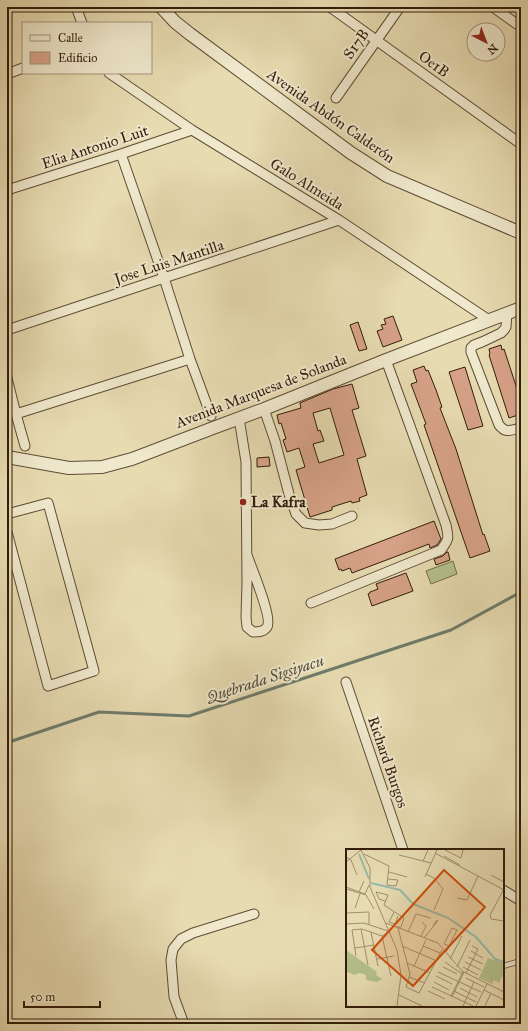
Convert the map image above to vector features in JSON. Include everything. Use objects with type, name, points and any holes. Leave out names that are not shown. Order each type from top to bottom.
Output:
[{"type":"street","points":[[76,7],[82,22]]},
{"type":"street","name":"Avenida Abdón Calderón","points":[[161,7],[175,22],[190,34],[351,153],[387,176],[521,233]]},
{"type":"street","name":"Oe1B","points":[[330,7],[521,144]]},
{"type":"street","name":"S17B","points":[[336,98],[400,7]]},
{"type":"street","points":[[493,7],[521,27]]},
{"type":"street","points":[[7,74],[22,68]]},
{"type":"street","name":"Galo Almeida","points":[[110,74],[192,130],[339,220],[489,320]]},
{"type":"street","name":"Elia Antonio Luit","points":[[7,190],[192,130]]},
{"type":"street","points":[[121,154],[190,359],[211,416]]},
{"type":"street","name":"Jose Luis Mantilla","points":[[7,330],[339,220]]},
{"type":"street","name":"Avenida Marquesa de Solanda","points":[[7,457],[69,468],[102,468],[132,459],[264,409],[521,308]]},
{"type":"street","points":[[507,313],[506,327],[504,330],[501,333],[474,345],[471,348],[471,352],[498,425],[502,429],[508,431],[521,428]]},
{"type":"street","points":[[16,414],[190,359]]},
{"type":"street","points":[[311,602],[441,550],[449,536],[386,360]]},
{"type":"street","points":[[7,378],[25,446]]},
{"type":"street","points":[[264,409],[296,514],[305,523],[319,525],[332,524],[352,516]]},
{"type":"street","points":[[239,418],[246,462],[246,617],[247,627],[253,632],[260,632],[267,627],[268,618],[247,555]]},
{"type":"street","points":[[7,514],[48,503],[94,671],[48,686],[7,532]]},
{"type":"street","name":"Richard Burgos","points":[[346,682],[403,849]]},
{"type":"street","points":[[504,891],[521,901]]},
{"type":"street","points":[[184,1024],[174,997],[171,960],[173,949],[181,939],[193,933],[254,914]]},
{"type":"lane","points":[[504,966],[521,961]]},
{"type":"lane","points":[[510,1024],[521,1021]]},
{"type":"green space","points":[[453,561],[457,574],[431,584],[426,571]]},
{"type":"building","points":[[393,316],[402,340],[383,347],[377,331],[383,329],[381,325],[386,324],[384,319]]},
{"type":"building","points":[[358,322],[367,349],[359,351],[350,325]]},
{"type":"building","points":[[501,345],[502,350],[504,349],[521,401],[521,414],[509,418],[489,355],[489,349]]},
{"type":"building","points":[[424,366],[426,371],[428,370],[436,390],[442,407],[440,408],[456,449],[483,535],[484,534],[490,551],[470,558],[424,425],[426,424],[411,384],[417,382],[413,370]]},
{"type":"building","points":[[465,367],[483,426],[468,430],[449,372]]},
{"type":"building","points":[[352,384],[359,408],[352,410],[366,456],[357,459],[367,495],[359,498],[360,501],[352,503],[351,501],[332,507],[332,510],[310,517],[296,470],[305,467],[299,448],[287,452],[283,440],[286,439],[281,423],[279,424],[277,415],[301,408],[300,403],[333,389]],"holes":[[[330,408],[344,455],[319,463],[313,444],[324,441],[320,430],[318,431],[313,413]]]},
{"type":"building","points":[[269,457],[270,466],[257,467],[257,458]]},
{"type":"building","points":[[434,521],[441,539],[437,545],[430,548],[429,544],[352,573],[350,568],[342,571],[341,569],[339,570],[335,559]]},
{"type":"building","points":[[447,552],[450,560],[436,565],[434,559],[443,556]]},
{"type":"building","points":[[406,573],[413,591],[372,606],[368,594],[378,589],[376,584]]},
{"type":"waterway","name":"Quebrada Sigsiyacu","points":[[7,740],[12,741],[99,712],[189,716],[451,630],[521,592]]},
{"type":"place","name":"La Kafra","points":[[243,502]]}]
